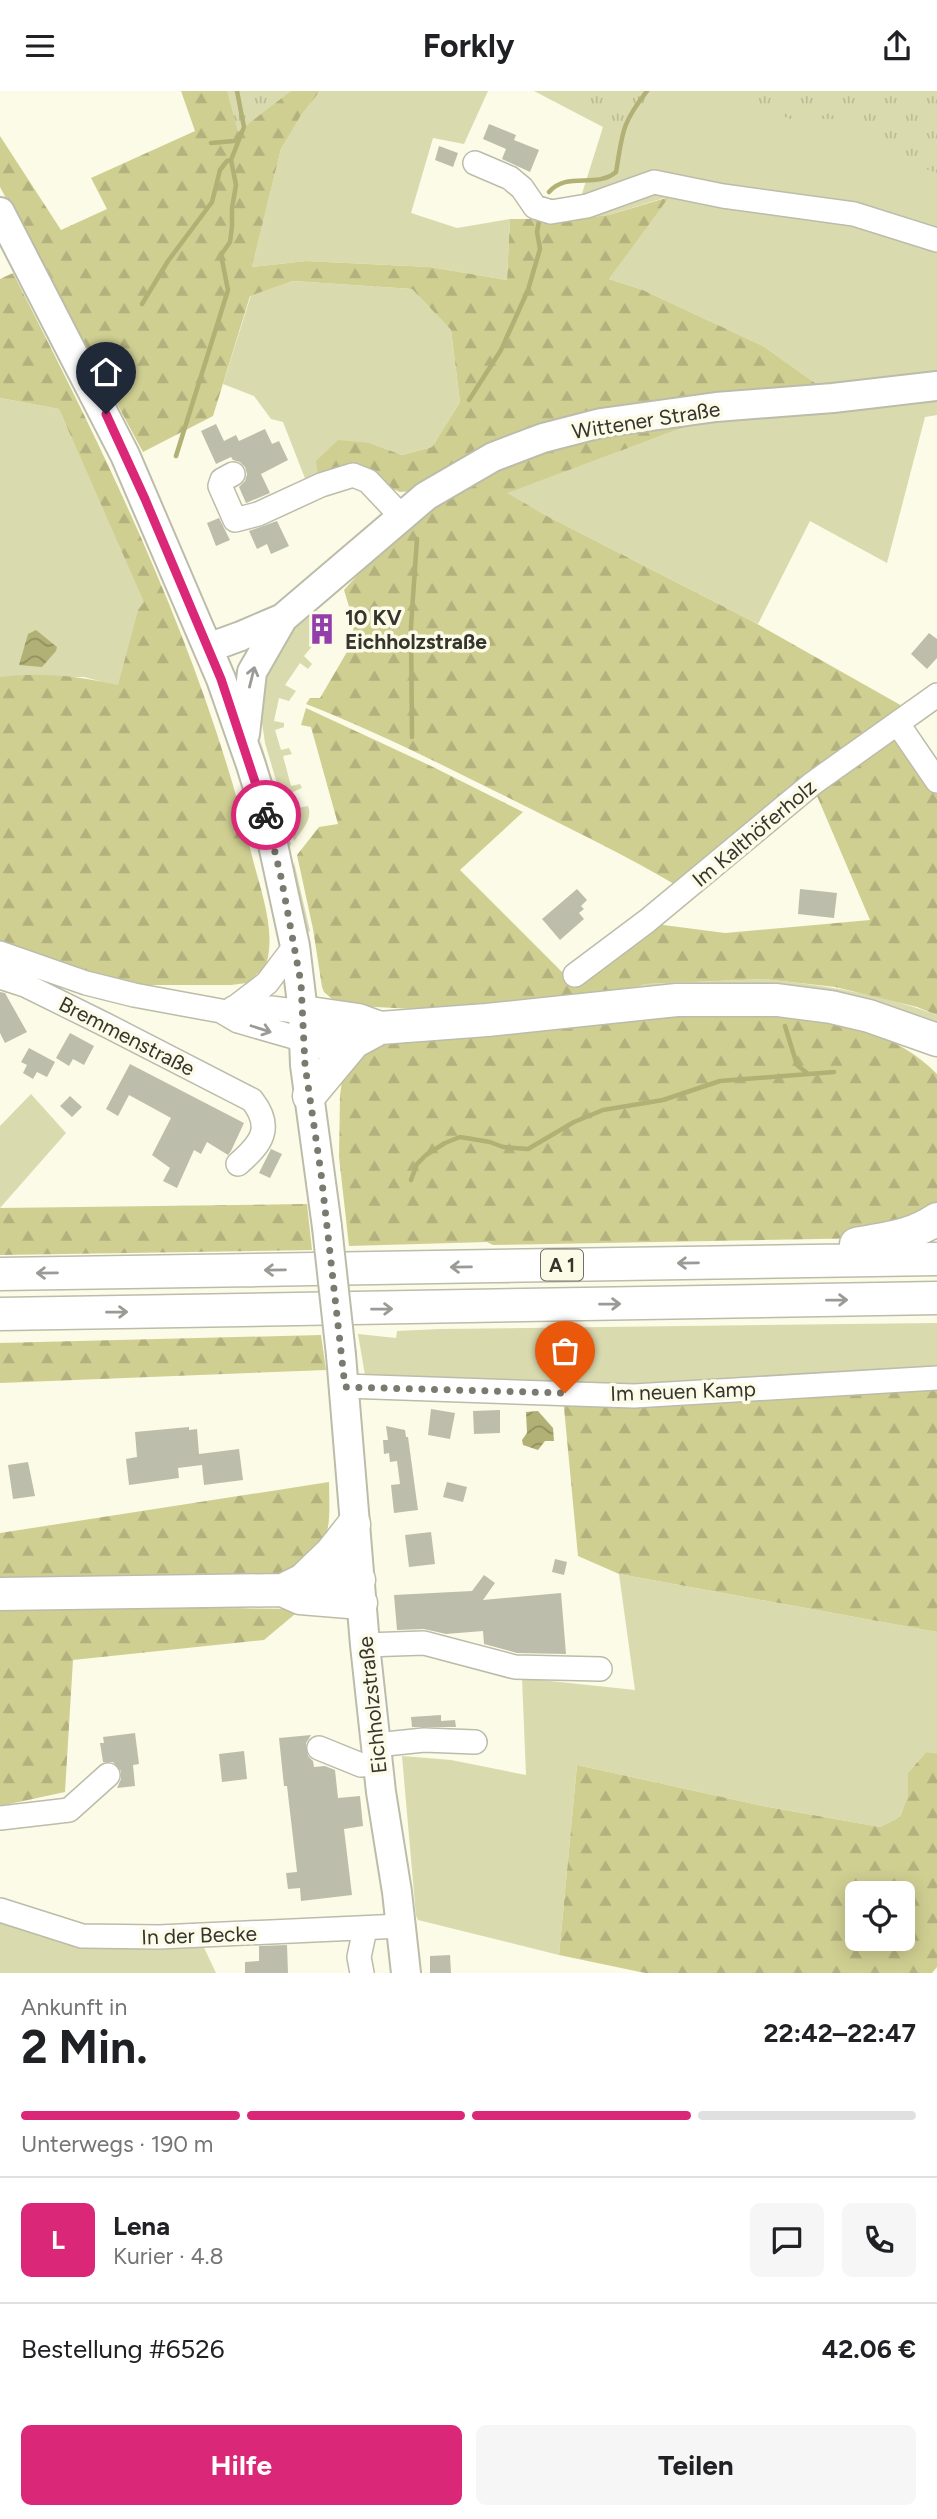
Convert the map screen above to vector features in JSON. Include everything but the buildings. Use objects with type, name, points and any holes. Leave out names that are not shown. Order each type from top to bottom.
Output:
[{"type":"highway","points":[[309,1096],[367,1035],[677,1000],[777,1000],[831,1007],[869,1016],[937,1040]]},
{"type":"highway","points":[[304,1026],[358,1020],[367,1035]]},
{"type":"highway","points":[[902,1028],[937,1060]]},
{"type":"highway","points":[[757,1262],[898,1237],[919,1231],[937,1219]]},
{"type":"highway","name":"A 1","points":[[0,1274],[937,1259]]},
{"type":"highway","name":"A 1","points":[[0,1314],[937,1298]]},
{"type":"highway","points":[[292,1585],[332,1552],[354,1524]]},
{"type":"highway","points":[[0,1594],[292,1585],[334,1577],[360,1592]]},
{"type":"main road","points":[[0,212],[117,436],[208,648],[244,744],[267,817],[295,946],[309,1096]]},
{"type":"main road","name":"Wittener Straße","points":[[208,648],[283,618],[401,516],[459,475],[493,457],[543,438],[601,423],[716,407],[833,398],[937,386]]},
{"type":"main road","points":[[244,744],[252,672],[283,618]]},
{"type":"main road","name":"Eichholzstraße","points":[[309,1096],[321,1173],[345,1387],[354,1524],[377,1754],[406,1973]]},
{"type":"street","points":[[475,163],[510,178],[522,188],[535,207],[551,212],[587,206],[654,183],[723,196],[854,214],[937,240]]},
{"type":"street","points":[[233,474],[222,480],[220,487],[235,520],[258,514],[321,485],[353,475],[368,481],[401,516]]},
{"type":"street","name":"Im Kalthöferholz","points":[[575,975],[663,907],[802,791],[937,695]]},
{"type":"street","points":[[898,725],[937,781]]},
{"type":"street","points":[[229,1009],[267,983],[295,946]]},
{"type":"street","name":"Bremmenstraße","points":[[0,953],[86,983],[141,997],[229,1009],[304,1026]]},
{"type":"street","name":"Bremmenstraße","points":[[0,977],[25,985],[252,1100],[261,1112],[261,1141],[238,1164]]},
{"type":"street","name":"Im neuen Kamp","points":[[345,1387],[634,1396],[937,1378]]},
{"type":"street","points":[[365,1645],[424,1643],[515,1667],[600,1669]]},
{"type":"street","points":[[319,1748],[361,1765],[377,1754],[424,1740],[475,1742]]},
{"type":"street","points":[[0,1818],[69,1809],[108,1775]]},
{"type":"street","name":"In der Becke","points":[[0,1910],[82,1936],[159,1937],[401,1926]]},
{"type":"street","points":[[362,1973],[359,1957],[365,1929]]},
{"type":"green space","points":[[181,91],[320,91],[301,115],[281,149],[252,267],[306,261],[430,267],[507,280],[510,219],[574,219],[609,215],[669,197],[609,279],[643,290],[763,346],[825,390],[677,404],[413,491],[400,492],[388,487],[319,482],[316,461],[338,440],[370,443],[402,455],[432,447],[460,402],[451,330],[412,289],[293,281],[250,296],[213,416],[143,452],[0,187],[0,136],[61,230],[107,209],[91,178],[195,131]]},
{"type":"green space","points":[[227,91],[291,91],[238,132]]},
{"type":"green space","points":[[320,91],[488,91],[464,144],[433,138],[411,213],[457,228],[510,219],[507,280],[430,267],[306,261],[252,267],[281,149],[301,114]]},
{"type":"green space","points":[[534,91],[937,91],[937,379],[825,390],[763,346],[643,290],[609,279],[667,197],[609,215],[574,219],[603,127]]},
{"type":"green space","points":[[550,91],[663,91],[659,102],[621,127]]},
{"type":"green space","points":[[720,91],[937,91],[937,173],[906,162],[853,128],[832,119],[789,119],[746,97]]},
{"type":"green space","points":[[13,273],[118,486],[180,631],[207,704],[231,780],[267,916],[267,961],[262,975],[258,973],[247,983],[139,985],[96,976],[0,944],[0,677],[59,676],[118,685],[138,610],[144,602],[59,409],[0,398],[0,279]]},
{"type":"green space","points":[[293,281],[412,289],[451,330],[460,402],[432,447],[402,455],[370,443],[319,482],[308,486],[283,422],[271,419],[254,396],[223,384],[251,295]]},
{"type":"green space","points":[[937,395],[937,415],[925,417],[887,563],[810,521],[758,624],[506,493],[690,425],[832,412]]},
{"type":"green space","points":[[0,398],[59,409],[145,602],[138,611],[119,686],[84,677],[0,677]]},
{"type":"green space","points":[[689,418],[690,425],[507,493],[752,621],[911,711],[681,888],[599,843],[438,763],[306,704],[310,698],[320,698],[351,645],[354,623],[344,590],[394,535],[488,468],[594,432]]},
{"type":"green space","points":[[318,611],[324,611],[333,620],[334,634],[332,637],[324,632],[304,656],[312,664],[308,669],[300,663],[285,685],[296,691],[289,701],[279,698],[274,721],[284,723],[284,727],[275,730],[281,750],[289,748],[292,754],[283,756],[291,786],[300,784],[302,788],[293,792],[298,808],[308,806],[309,811],[306,824],[294,841],[265,743],[261,716],[263,687],[269,659],[301,621]]},
{"type":"green space","points":[[306,708],[523,812],[460,870],[571,981],[648,923],[725,933],[870,920],[814,789],[898,730],[937,787],[937,1015],[917,1007],[835,987],[764,979],[646,984],[592,1001],[468,1012],[339,1005],[322,987],[297,855],[319,827],[338,824],[311,727],[301,725]]},
{"type":"green space","points":[[260,739],[291,844],[288,849],[263,754]]},
{"type":"green space","points":[[294,862],[310,931],[308,932],[294,870]]},
{"type":"green space","points":[[764,979],[852,991],[895,1001],[937,1015],[937,1031],[592,1000],[646,984]]},
{"type":"green space","points":[[733,1010],[815,1020],[868,1032],[915,1056],[937,1074],[937,1210],[872,1238],[349,1246],[339,1157],[340,1095],[342,1081],[358,1052],[391,1041]]},
{"type":"green space","points":[[31,1094],[66,1133],[0,1208],[0,1126]]},
{"type":"green space","points":[[307,1204],[312,1250],[0,1255],[0,1208]]},
{"type":"green space","points":[[937,1323],[937,1372],[628,1390],[412,1381],[365,1375],[358,1334],[396,1338],[397,1331],[440,1329]]},
{"type":"green space","points":[[321,1335],[326,1370],[0,1383],[0,1343]]},
{"type":"green space","points":[[937,1383],[937,1632],[619,1574],[578,1556],[563,1397]]},
{"type":"green space","points":[[329,1482],[329,1516],[325,1537],[320,1546],[284,1575],[0,1582],[0,1533]]},
{"type":"green space","points":[[619,1574],[937,1632],[937,1753],[926,1752],[908,1773],[908,1795],[900,1817],[880,1827],[763,1806],[577,1765],[559,1955],[418,1920],[402,1756],[451,1760],[526,1775],[522,1678],[635,1690]]},
{"type":"green space","points":[[0,1605],[301,1609],[264,1640],[73,1660],[65,1792],[0,1806]]},
{"type":"green space","points":[[926,1752],[937,1753],[937,1967],[932,1973],[645,1973],[559,1955],[577,1765],[763,1806],[880,1827],[900,1817],[908,1795],[908,1773]]},
{"type":"green space","points":[[0,1913],[81,1941],[200,1939],[216,1973],[0,1973]]},
{"type":"water","points":[[36,630],[57,647],[56,651],[42,667],[19,665],[28,634]]},
{"type":"water","points":[[538,1411],[553,1428],[554,1441],[545,1441],[538,1450],[523,1445],[522,1440],[527,1433],[526,1412]]},
{"type":"waterway","points":[[176,456],[228,290],[221,255],[230,242],[232,227],[236,185],[231,160],[244,127],[237,91]]},
{"type":"waterway","points":[[549,192],[564,182],[600,179],[616,172],[624,129],[647,91]]},
{"type":"waterway","points":[[211,143],[234,141],[240,137]]},
{"type":"waterway","points":[[142,304],[168,261],[212,202],[220,170],[231,160]]},
{"type":"waterway","points":[[469,400],[501,350],[528,290],[540,249],[537,232],[539,221]]},
{"type":"waterway","points":[[412,737],[411,626],[417,539]]},
{"type":"waterway","points":[[785,1026],[797,1065],[807,1073]]},
{"type":"waterway","points":[[411,1180],[417,1164],[426,1155],[460,1137],[503,1147],[528,1149],[574,1122],[603,1110],[663,1100],[720,1081],[834,1072]]},
{"type":"way so far","points":[[266,815],[301,983],[305,1065],[321,1173],[345,1387],[565,1393]]},
{"type":"place","name":"10 KV Eichholzstraße","points":[[322,629]]},
{"type":"route","points":[[106,414],[221,679],[266,815]]}]
